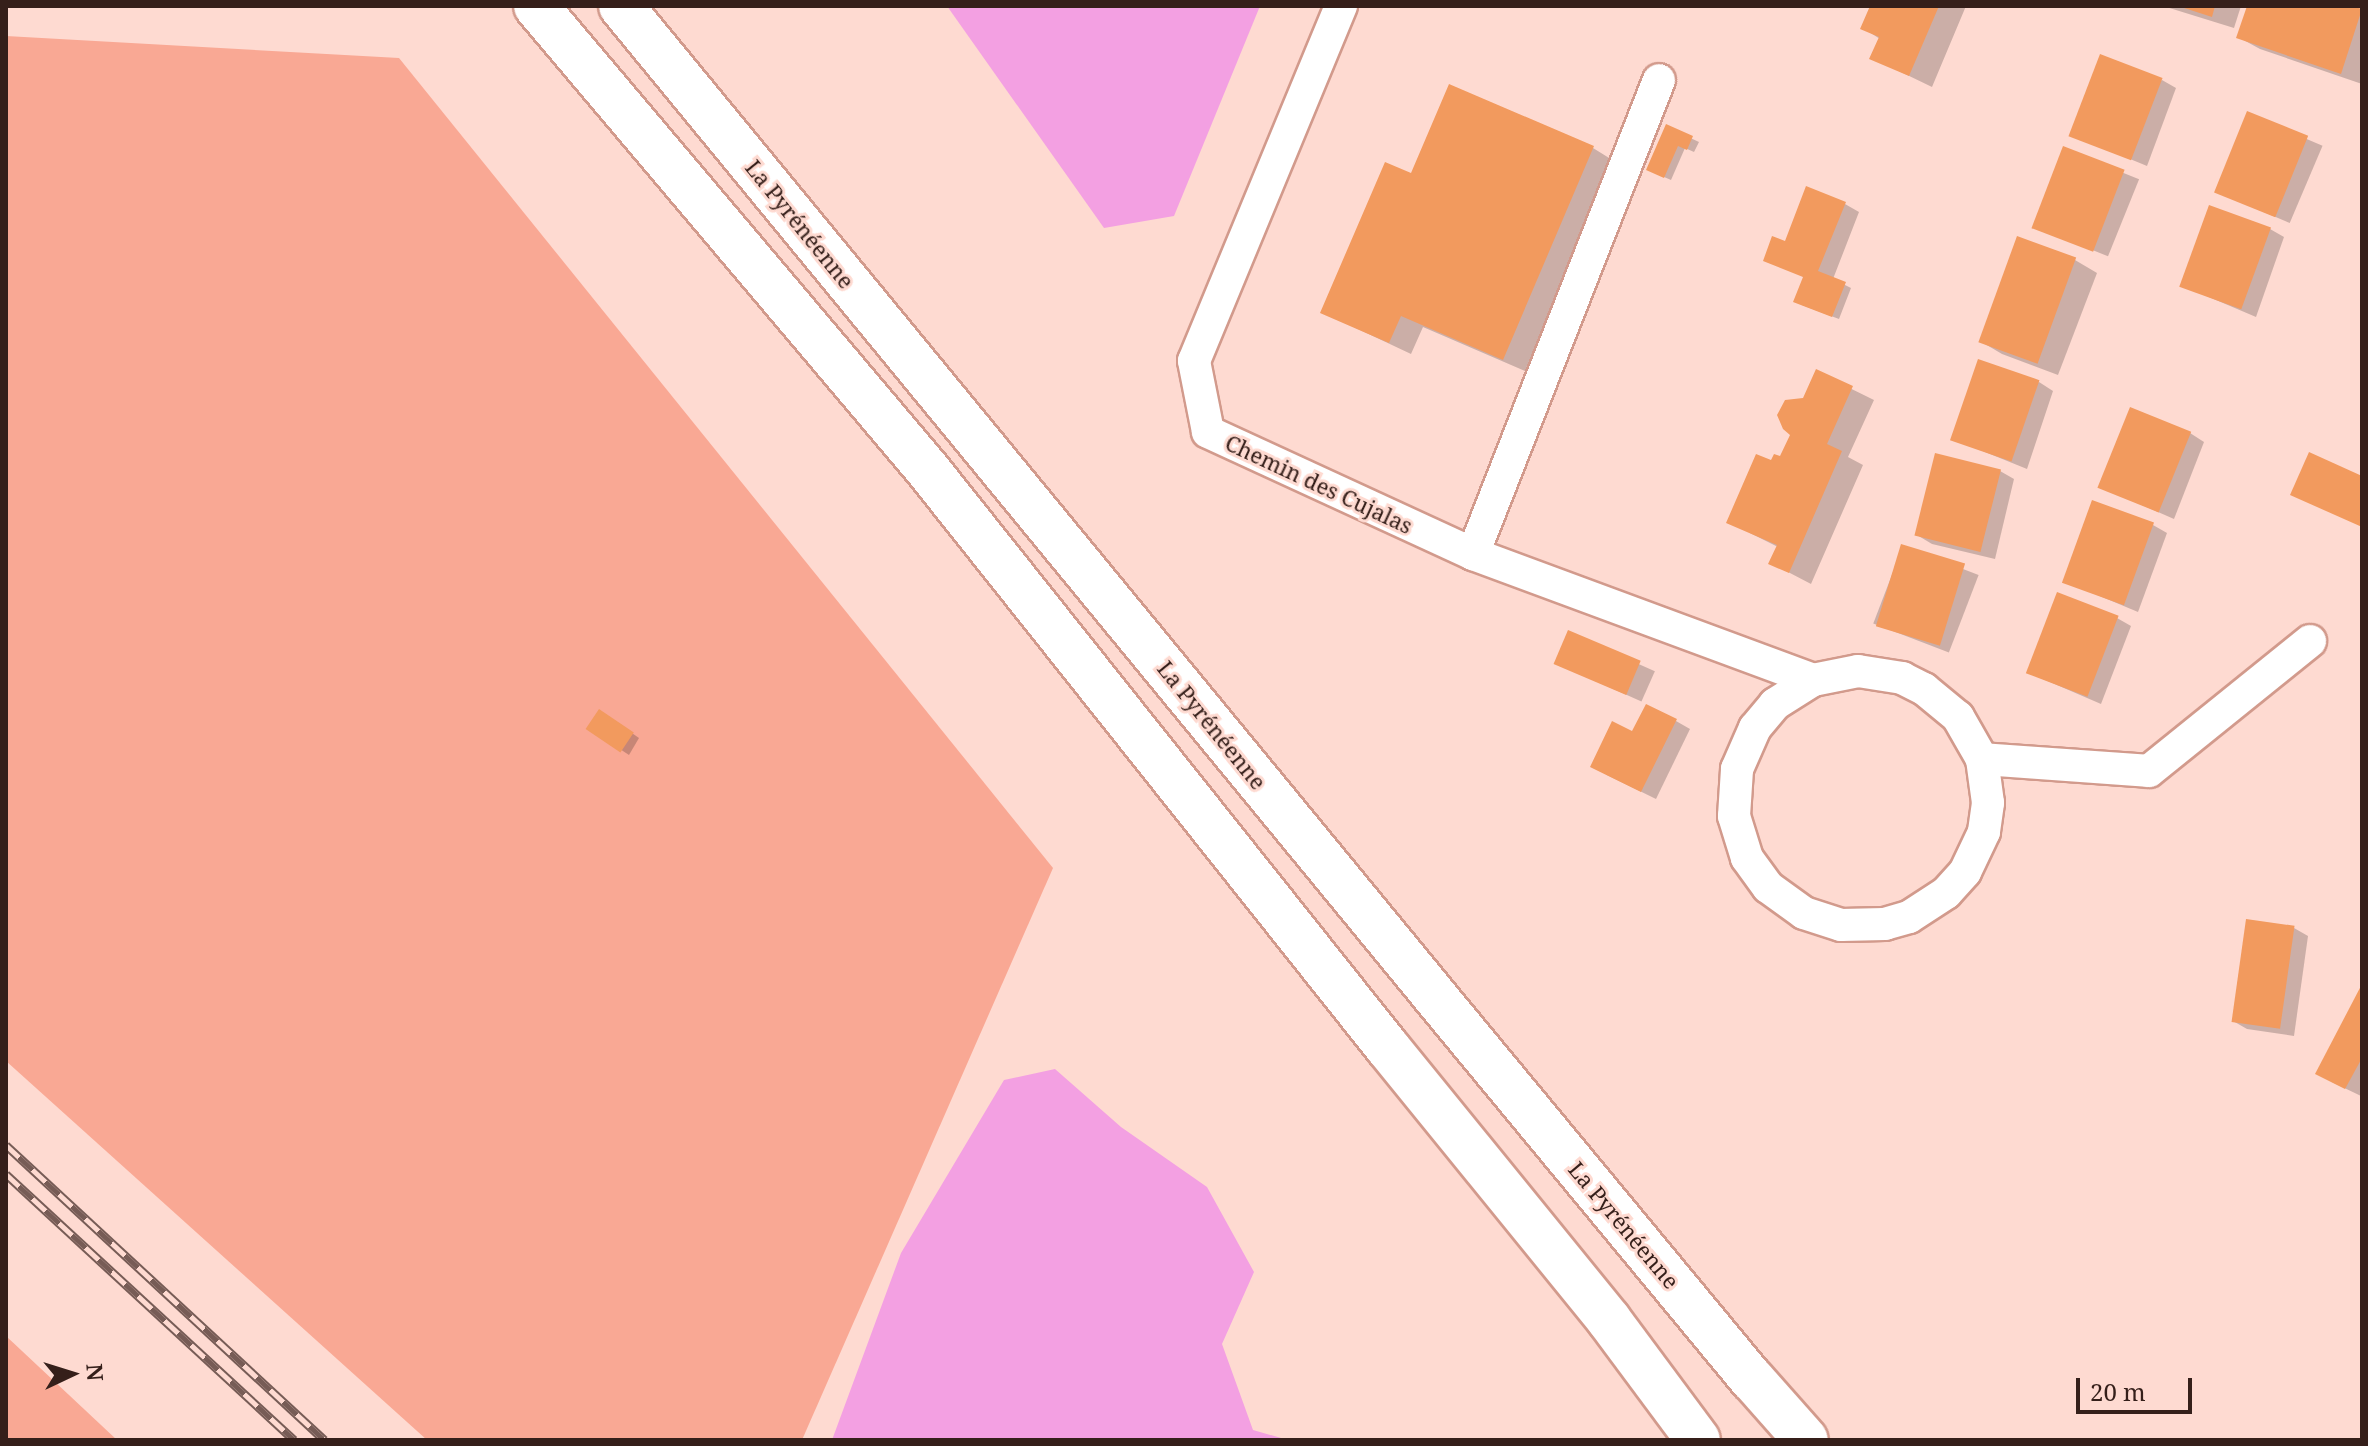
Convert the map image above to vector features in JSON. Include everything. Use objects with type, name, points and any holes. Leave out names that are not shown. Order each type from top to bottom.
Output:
[{"type":"highway","points":[[536,6],[928,470],[1609,1320],[1698,1440]]},
{"type":"highway","name":"La Pyrénéenne","points":[[621,6],[1602,1199],[1806,1440]]},
{"type":"street","name":"Chemin des Cujalas","points":[[1341,6],[1194,361],[1208,432],[1473,554],[1813,680]]},
{"type":"street","points":[[1473,554],[1659,80]]},
{"type":"street","points":[[1982,759],[2149,771],[2310,641]]},
{"type":"street","points":[[1858,671],[1902,678],[1924,689],[1958,717],[1982,759],[1988,803],[1984,832],[1965,872],[1946,893],[1909,917],[1885,924],[1841,925],[1804,913],[1768,887],[1747,858],[1734,816],[1737,769],[1755,728],[1775,704],[1813,680],[1858,671]]},
{"type":"shaded area","points":[[947,6],[1260,6],[1174,216],[1104,228]]},
{"type":"shaded area","points":[[6,36],[399,58],[1053,868],[802,1440],[427,1440],[6,1061]]},
{"type":"shaded area","points":[[1055,1069],[1121,1127],[1207,1187],[1254,1272],[1222,1344],[1253,1430],[1288,1440],[832,1440],[901,1253],[1004,1080]]},
{"type":"shaded area","points":[[6,1336],[117,1440],[6,1440]]},
{"type":"building","points":[[1870,6],[1939,6],[1909,76],[1869,59],[1879,37],[1860,29]]},
{"type":"building","points":[[2178,6],[2215,6],[2212,17]]},
{"type":"building","points":[[2247,6],[2352,6],[2362,9],[2341,74],[2236,38]]},
{"type":"building","points":[[2100,54],[2163,78],[2131,160],[2068,136]]},
{"type":"building","points":[[1449,84],[1594,146],[1503,360],[1401,316],[1389,343],[1320,313],[1385,162],[1411,173]]},
{"type":"building","points":[[2247,111],[2308,136],[2275,217],[2214,193]]},
{"type":"building","points":[[1666,124],[1693,136],[1687,150],[1678,146],[1664,178],[1646,170]]},
{"type":"building","points":[[2063,146],[2125,170],[2093,252],[2031,228]]},
{"type":"building","points":[[1806,186],[1846,202],[1818,271],[1846,282],[1832,317],[1793,302],[1803,277],[1763,261],[1772,236],[1785,241]]},
{"type":"building","points":[[2209,205],[2271,228],[2241,309],[2179,287]]},
{"type":"building","points":[[2017,236],[2076,258],[2038,364],[1978,342]]},
{"type":"building","points":[[1978,359],[2039,380],[2011,461],[1950,440]]},
{"type":"building","points":[[1816,369],[1853,386],[1827,444],[1842,451],[1789,573],[1768,564],[1777,545],[1726,523],[1756,454],[1771,460],[1774,454],[1780,456],[1790,435],[1783,429],[1777,415],[1785,400],[1803,398]]},
{"type":"building","points":[[2130,407],[2191,432],[2159,512],[2097,488]]},
{"type":"building","points":[[2309,452],[2362,476],[2362,527],[2290,495]]},
{"type":"building","points":[[1935,453],[2001,469],[1980,552],[1914,535]]},
{"type":"building","points":[[2092,500],[2154,523],[2124,605],[2062,583]]},
{"type":"building","points":[[1901,544],[1965,564],[1940,646],[1876,626]]},
{"type":"building","points":[[2057,592],[2119,616],[2087,697],[2026,673]]},
{"type":"building","points":[[1568,630],[1641,661],[1626,695],[1554,664]]},
{"type":"building","points":[[1646,704],[1677,719],[1641,792],[1590,767],[1612,721],[1632,731]]},
{"type":"building","points":[[599,709],[634,732],[620,752],[586,729]]},
{"type":"building","points":[[2246,919],[2295,926],[2280,1029],[2232,1022]]},
{"type":"building","points":[[2362,984],[2362,1058],[2345,1089],[2315,1074]]},
{"type":"railway","points":[[6,1145],[325,1440]]},
{"type":"railway","points":[[6,1174],[294,1440]]}]
